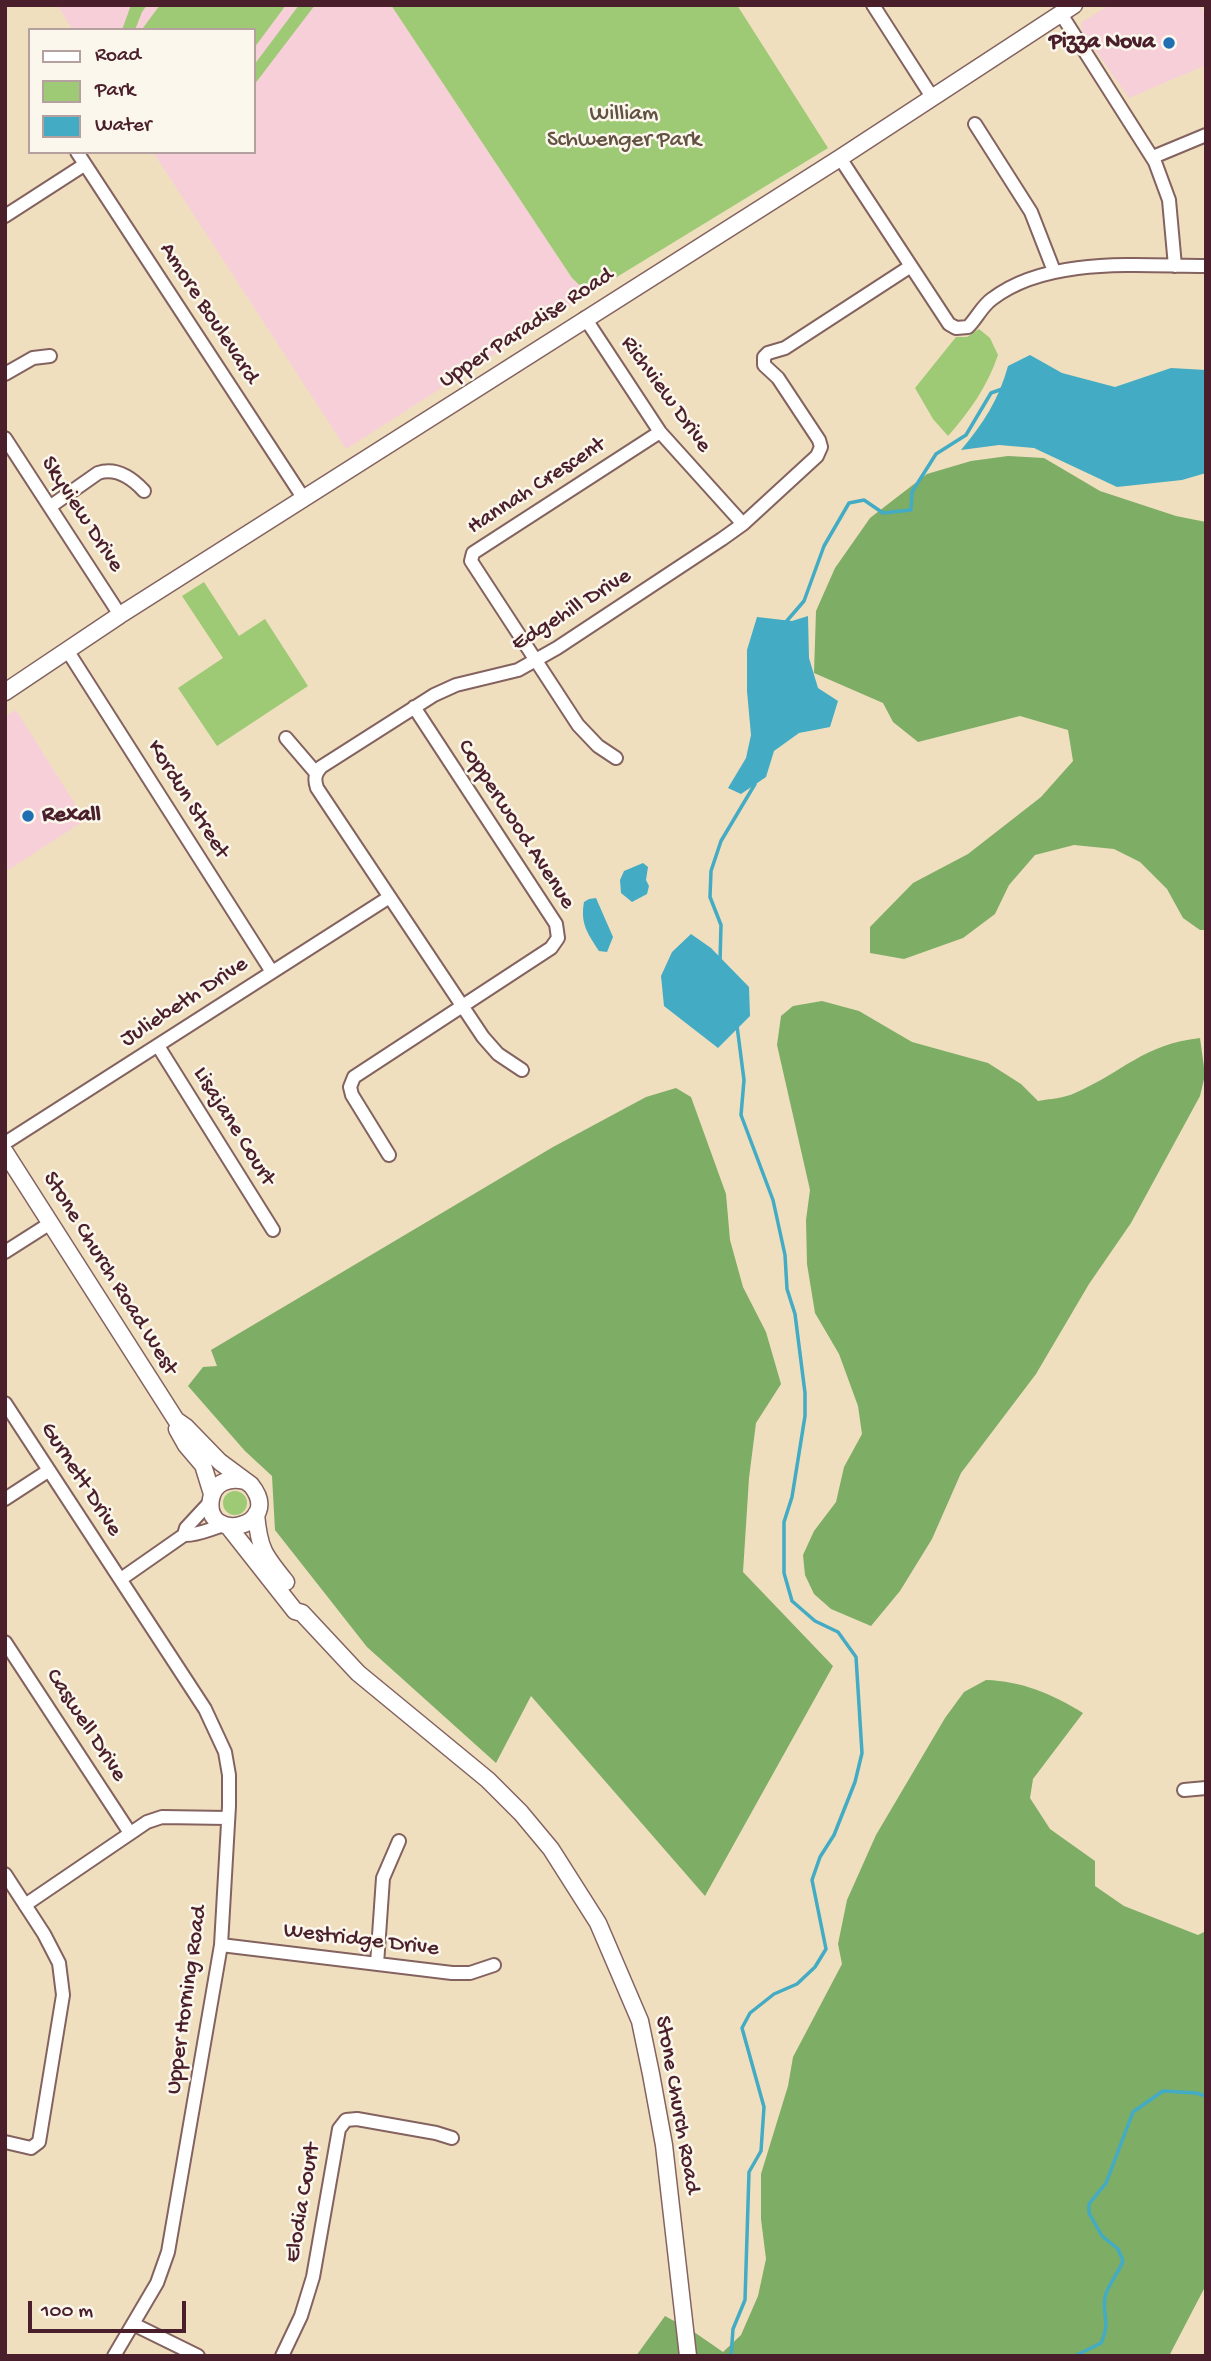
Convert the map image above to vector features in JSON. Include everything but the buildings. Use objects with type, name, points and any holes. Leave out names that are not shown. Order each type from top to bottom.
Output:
[{"type":"main road","name":"Upper Paradise Road","points":[[5,692],[120,615],[840,158],[1068,10]]},
{"type":"main road","name":"Stone Church Road West","points":[[5,1152],[176,1420]]},
{"type":"main road","points":[[176,1420],[220,1462],[254,1488],[259,1506],[256,1514],[245,1525],[227,1526],[215,1517],[203,1465],[178,1432],[176,1420]]},
{"type":"main road","points":[[212,1498],[219,1485],[226,1481],[245,1481]]},
{"type":"main road","name":"Stone Church Road","points":[[256,1514],[262,1549],[304,1605],[302,1613]]},
{"type":"main road","name":"Stone Church Road","points":[[227,1526],[295,1611],[302,1613],[358,1673],[488,1780],[521,1813],[551,1849],[598,1923],[639,2021],[652,2074],[664,2145],[688,2356]]},
{"type":"street","points":[[873,5],[932,97]]},
{"type":"street","points":[[1068,10],[1153,158],[1169,200],[1175,266]]},
{"type":"street","points":[[975,124],[1031,212],[1054,271]]},
{"type":"street","points":[[1153,158],[1206,135]]},
{"type":"street","name":"Amore Boulevard","points":[[78,154],[304,499]]},
{"type":"street","points":[[840,158],[949,324],[962,329],[968,327],[990,300],[1005,290],[1054,271],[1089,267],[1206,266]]},
{"type":"street","points":[[5,216],[85,164]]},
{"type":"street","name":"Edgehill Drive","points":[[316,773],[321,767],[434,695],[456,685],[503,676],[535,660],[706,551],[743,524],[817,456],[821,447],[778,378],[764,365],[764,357],[768,353],[785,348],[911,266]]},
{"type":"street","name":"Richview Drive","points":[[585,318],[660,432],[743,524]]},
{"type":"street","points":[[5,374],[33,358],[50,356]]},
{"type":"street","name":"Hannah Crescent","points":[[616,758],[598,746],[578,725],[471,561],[473,553],[660,432]]},
{"type":"street","name":"Skyview Drive","points":[[5,439],[120,615]]},
{"type":"street","points":[[51,506],[98,473],[107,470],[120,473],[144,491]]},
{"type":"street","name":"Kordun Street","points":[[67,650],[272,972]]},
{"type":"street","name":"Copperwood Avenue","points":[[389,1155],[352,1095],[352,1080],[357,1074],[551,948],[558,938],[556,924],[414,707]]},
{"type":"street","points":[[286,738],[316,773],[317,788],[388,898],[491,1047],[522,1070]]},
{"type":"street","name":"Juliebeth Drive","points":[[5,1143],[388,898]]},
{"type":"street","name":"Lisajane Court","points":[[158,1046],[273,1230]]},
{"type":"street","points":[[5,1252],[49,1224]]},
{"type":"street","name":"Gurnett Drive","points":[[5,1403],[121,1579]]},
{"type":"street","points":[[5,1499],[48,1471]]},
{"type":"street","points":[[121,1579],[184,1535],[186,1528],[212,1498]]},
{"type":"street","points":[[184,1535],[192,1536],[209,1528],[227,1526]]},
{"type":"street","name":"Upper Horning Road","points":[[114,2356],[157,2283],[168,2252],[222,1945],[229,1775],[225,1752],[205,1709],[121,1579]]},
{"type":"street","name":"Caswell Drive","points":[[5,1642],[130,1833]]},
{"type":"street","points":[[1184,1790],[1206,1788]]},
{"type":"street","points":[[25,1905],[147,1822],[162,1817],[228,1818]]},
{"type":"street","points":[[377,1964],[383,1878],[399,1841]]},
{"type":"street","points":[[5,1874],[59,1963],[63,1995],[39,2142],[32,2148],[5,2142]]},
{"type":"street","name":"Westridge Drive","points":[[222,1945],[461,1973],[470,1973],[494,1965]]},
{"type":"street","name":"Elodia Court","points":[[282,2356],[301,2316],[313,2277],[339,2129],[346,2120],[357,2119],[452,2138]]},
{"type":"street","points":[[133,2325],[198,2356]]},
{"type":"shaded area","points":[[57,5],[391,5],[572,278],[589,294],[346,449],[154,154],[256,154],[256,28],[72,28]]},
{"type":"shaded area","points":[[1109,5],[1199,5],[1206,15],[1206,65],[1129,98],[1082,31],[1081,23]]},
{"type":"shaded area","points":[[16,710],[85,820],[5,872],[5,717]]},
{"type":"green space","points":[[131,5],[147,5],[136,28],[123,28]]},
{"type":"green space","points":[[160,5],[286,5],[256,45],[256,28],[143,28]]},
{"type":"green space","points":[[299,5],[315,5],[256,82],[256,62]]},
{"type":"green space","name":"William Schwenger Park","points":[[391,5],[737,5],[828,148],[589,294],[572,278]]},
{"type":"green space","points":[[979,329],[990,338],[998,355],[977,398],[948,436],[933,419],[915,388],[956,337],[967,337]]},
{"type":"green space","points":[[1008,456],[1044,458],[1100,491],[1176,516],[1206,522],[1206,930],[1200,930],[1183,918],[1167,889],[1140,862],[1114,849],[1074,845],[1035,855],[1009,885],[995,914],[963,938],[904,959],[870,953],[870,927],[913,883],[968,854],[1041,797],[1073,761],[1068,730],[1020,716],[918,742],[893,722],[883,703],[814,673],[816,611],[835,568],[870,518],[927,474],[971,461]]},
{"type":"green space","points":[[204,582],[239,636],[265,619],[308,686],[217,746],[178,688],[223,658],[182,596]]},
{"type":"green space","points":[[822,1001],[859,1011],[912,1042],[988,1063],[1021,1084],[1038,1101],[1071,1095],[1148,1053],[1181,1041],[1200,1038],[1205,1075],[1200,1096],[1131,1223],[1089,1284],[1036,1374],[961,1473],[932,1539],[900,1591],[871,1626],[831,1609],[814,1594],[805,1575],[803,1555],[814,1531],[836,1502],[844,1467],[862,1434],[858,1406],[839,1354],[815,1313],[807,1264],[806,1220],[810,1190],[777,1045],[781,1016],[793,1006]]},
{"type":"green space","points":[[676,1088],[691,1097],[726,1194],[730,1240],[743,1287],[766,1332],[781,1384],[756,1423],[749,1478],[743,1572],[833,1666],[705,1896],[531,1696],[496,1763],[367,1647],[275,1530],[272,1476],[245,1451],[188,1386],[203,1367],[217,1366],[211,1350],[553,1147],[646,1097]]},
{"type":"green space","points":[[235,1491],[244,1494],[247,1503],[244,1512],[235,1515],[226,1512],[223,1503],[226,1494]]},
{"type":"green space","points":[[986,1680],[1012,1683],[1036,1690],[1083,1713],[1033,1779],[1030,1798],[1050,1829],[1095,1861],[1095,1886],[1124,1906],[1198,1935],[1206,1931],[1206,2285],[1169,2356],[696,2356],[695,2348],[690,2356],[636,2356],[665,2316],[723,2352],[741,2335],[758,2296],[766,2259],[761,2219],[761,2174],[788,2086],[793,2057],[842,1964],[838,1944],[847,1900],[876,1835],[945,1718],[964,1692]]},
{"type":"water","points":[[1030,355],[1062,373],[1115,387],[1171,368],[1206,370],[1206,473],[1182,480],[1117,487],[1034,448],[999,445],[961,450],[989,411],[1008,366]]},
{"type":"water","points":[[808,616],[809,658],[818,688],[838,701],[830,727],[799,733],[774,751],[766,777],[741,794],[728,788],[746,758],[751,735],[747,650],[757,617],[792,621]]},
{"type":"water","points":[[643,863],[648,867],[647,894],[632,902],[621,893],[620,880],[624,871]]},
{"type":"water","points":[[596,898],[613,937],[607,952],[599,951],[584,923],[584,902]]},
{"type":"water","points":[[691,934],[711,948],[749,987],[750,1016],[718,1048],[664,1006],[661,976],[672,952]]},
{"type":"waterway","points":[[785,623],[804,601],[824,546],[849,503],[864,500],[883,513],[911,510],[912,492],[936,454],[966,435],[991,393],[1005,388]]},
{"type":"waterway","points":[[720,962],[721,925],[710,897],[711,871],[721,841],[755,784]]},
{"type":"waterway","points":[[731,2356],[733,2329],[745,2300],[749,2172],[761,2151],[764,2107],[742,2028],[750,2013],[774,1994],[797,1984],[815,1967],[826,1949],[812,1880],[855,1782],[862,1753],[856,1657],[838,1632],[815,1621],[792,1601],[784,1573],[784,1522],[792,1497],[805,1416],[805,1393],[795,1314],[787,1289],[785,1255],[773,1200],[741,1115],[744,1080],[737,1026]]},
{"type":"waterway","points":[[1075,2356],[1101,2343],[1106,2324],[1105,2297],[1123,2261],[1118,2249],[1102,2236],[1089,2213],[1089,2204],[1106,2183],[1133,2112],[1163,2091],[1206,2096]]},
{"type":"place","name":"Pizza Nova","points":[[1169,43]]},
{"type":"place","name":"Rexall","points":[[28,816]]}]
